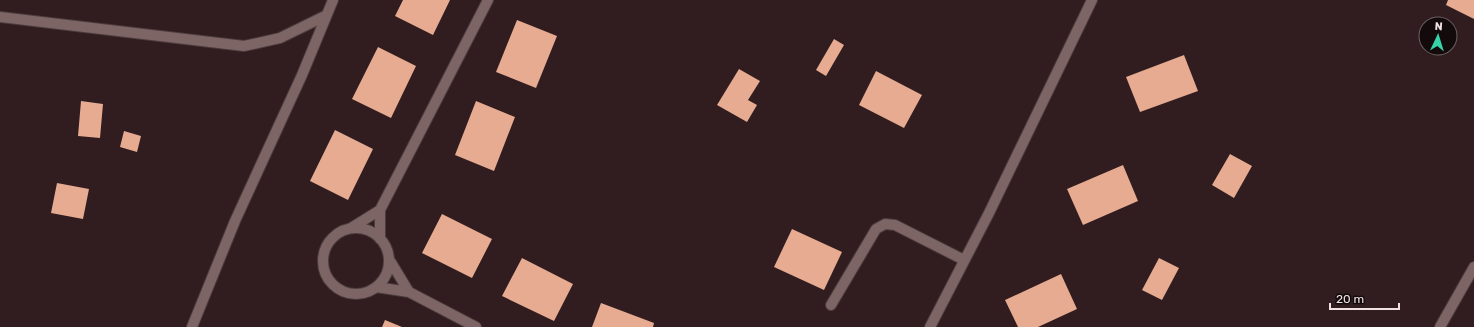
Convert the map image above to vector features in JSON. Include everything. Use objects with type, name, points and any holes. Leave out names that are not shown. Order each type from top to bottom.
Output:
[{"type":"street","points":[[192,327],[235,221],[302,75],[325,16],[333,0]]},
{"type":"street","points":[[380,239],[380,210],[488,0]]},
{"type":"street","points":[[930,327],[993,206],[1092,0]]},
{"type":"street","points":[[0,17],[244,46],[280,38],[325,16]]},
{"type":"street","points":[[380,210],[349,229],[339,233],[330,241],[325,249],[323,259],[324,269],[334,286],[342,292],[360,294],[368,292],[383,281],[388,270],[389,259]]},
{"type":"street","points":[[831,305],[876,229],[885,224],[895,225],[964,260]]},
{"type":"street","points":[[349,229],[360,228],[371,232],[380,239],[386,248],[389,259],[409,292]]},
{"type":"street","points":[[1440,327],[1474,267]]},
{"type":"street","points":[[376,287],[409,292],[476,327]]},
{"type":"building","points":[[403,0],[450,0],[433,35],[395,16]]},
{"type":"building","points":[[1448,0],[1474,0],[1474,19],[1446,5]]},
{"type":"building","points":[[517,20],[557,36],[536,88],[496,72]]},
{"type":"building","points":[[834,39],[844,45],[826,76],[816,70]]},
{"type":"building","points":[[378,47],[416,66],[391,118],[352,99]]},
{"type":"building","points":[[1184,55],[1198,91],[1140,112],[1126,77]]},
{"type":"building","points":[[739,69],[760,81],[748,100],[757,105],[747,122],[717,105]]},
{"type":"building","points":[[876,71],[922,95],[904,128],[859,105]]},
{"type":"building","points":[[81,101],[103,104],[100,138],[78,136]]},
{"type":"building","points":[[476,101],[515,117],[494,171],[455,155]]},
{"type":"building","points":[[335,130],[373,149],[348,200],[310,181]]},
{"type":"building","points":[[124,131],[141,136],[137,152],[120,147]]},
{"type":"building","points":[[1230,154],[1252,166],[1234,198],[1212,185]]},
{"type":"building","points":[[1123,165],[1138,201],[1083,225],[1067,189]]},
{"type":"building","points":[[57,183],[89,189],[83,219],[51,213]]},
{"type":"building","points":[[442,214],[492,239],[472,278],[422,253]]},
{"type":"building","points":[[792,229],[842,252],[824,290],[774,267]]},
{"type":"building","points":[[522,258],[573,284],[554,321],[502,296]]},
{"type":"building","points":[[1159,258],[1179,268],[1162,300],[1142,290]]},
{"type":"building","points":[[1061,274],[1077,309],[1038,327],[1018,327],[1005,300]]},
{"type":"building","points":[[601,303],[654,323],[653,327],[592,327]]},
{"type":"building","points":[[385,320],[402,327],[382,327]]}]
